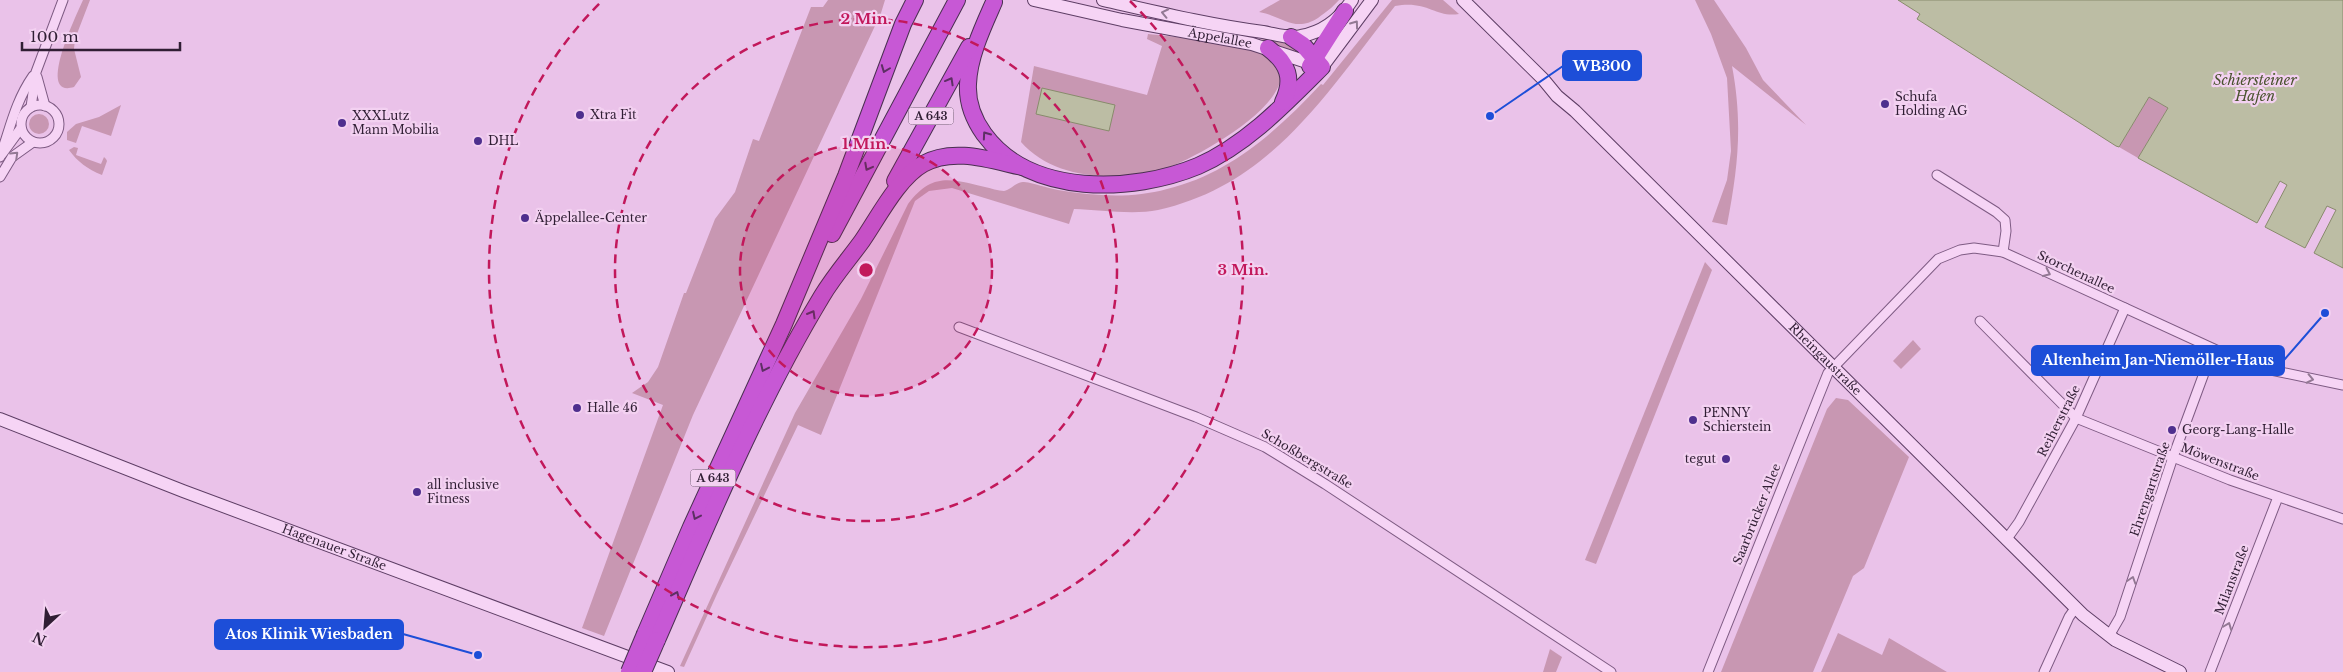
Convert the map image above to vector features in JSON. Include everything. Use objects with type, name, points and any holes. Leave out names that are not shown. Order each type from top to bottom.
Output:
[{"type":"highway","points":[[899,0],[903,24]]},
{"type":"highway","points":[[784,324],[846,176],[903,24],[915,0]]},
{"type":"highway","name":"A 643","points":[[643,672],[651,637],[690,527],[784,324],[957,0]]},
{"type":"highway","points":[[995,1],[972,58],[968,96],[975,119],[990,142],[1008,159],[1022,167]]},
{"type":"highway","name":"A 643","points":[[629,672],[651,637],[733,466],[792,349],[823,295],[868,231],[995,1]]},
{"type":"highway","points":[[868,231],[906,178],[928,162],[949,156],[963,155],[1022,167],[1047,176],[1084,183],[1131,184],[1158,179],[1196,166],[1221,154],[1256,130],[1282,106],[1296,91],[1316,63],[1348,5]]},
{"type":"highway","points":[[1291,37],[1303,45],[1316,63]]},
{"type":"highway","points":[[1268,48],[1282,60],[1288,71],[1288,87],[1282,106]]},
{"type":"main road","name":"Äppelallee","points":[[1034,0],[1137,23],[1204,33],[1268,48],[1316,63]]},
{"type":"main road","name":"Äppelallee","points":[[1103,0],[1235,28],[1291,37],[1321,30],[1348,5]]},
{"type":"main road","name":"Rheingaustraße","points":[[1463,0],[1543,79],[1555,87],[1575,111],[2006,540],[2076,607],[2110,634],[2132,648],[2180,672]]},
{"type":"main road","points":[[1316,63],[1372,1]]},
{"type":"main road","name":"Hagenauer Straße","points":[[0,419],[183,491],[668,672]]},
{"type":"street","points":[[0,156],[5,136],[19,101],[36,72],[62,0]]},
{"type":"street","points":[[0,177],[12,157],[33,142],[47,141],[58,131],[57,116],[45,106],[36,72]]},
{"type":"street","points":[[33,142],[26,137],[21,128],[21,118],[31,107],[36,72]]},
{"type":"street","points":[[31,107],[45,106]]},
{"type":"street","points":[[0,156],[21,128]]},
{"type":"street","points":[[1937,175],[1996,212],[2005,220],[2006,231],[2003,252]]},
{"type":"street","name":"Storchenallee","points":[[1833,367],[1938,259],[1954,252],[1974,248],[2003,252],[2213,349],[2271,370],[2343,386]]},
{"type":"street","name":"Reiherstraße","points":[[2006,540],[2019,522],[2076,418],[2125,308]]},
{"type":"street","name":"Möwenstraße","points":[[1980,321],[2076,418],[2278,497],[2343,519]]},
{"type":"street","name":"Schoßbergstraße","points":[[959,326],[1196,417],[1265,447],[1325,484],[1611,672]]},
{"type":"street","name":"Ehrengartstraße","points":[[2110,634],[2120,617],[2173,457],[2213,349]]},
{"type":"street","name":"Saarbrücker Allee","points":[[1708,672],[1823,383],[1833,367]]},
{"type":"street","name":"Milanstraße","points":[[2210,672],[2278,497]]},
{"type":"street","points":[[2044,672],[2069,617],[2076,607]]},
{"type":"shaded area","points":[[83,0],[90,0],[75,39],[74,49],[81,77],[74,87],[63,87],[58,80],[58,68],[68,36]]},
{"type":"shaded area","points":[[828,0],[885,0],[881,13],[693,415],[604,636],[582,628],[663,405],[632,393],[648,382],[658,367],[684,293],[686,293],[715,219],[735,192],[753,139],[759,141],[811,7],[823,7]]},
{"type":"shaded area","points":[[1280,0],[1339,0],[1318,18],[1302,24],[1295,24],[1259,12]]},
{"type":"shaded area","points":[[1392,0],[1443,0],[1459,14],[1444,14],[1416,5],[1395,6],[1321,101],[1294,130],[1265,157],[1234,180],[1198,198],[1149,211],[1127,212],[1074,209],[1069,224],[952,188],[929,191],[915,201],[821,435],[798,425],[684,667],[680,666],[795,413],[861,299],[908,204],[917,194],[934,182],[943,180],[952,180],[1004,191],[1024,182],[1072,192],[1112,196],[1153,192],[1190,182],[1232,162],[1270,134],[1321,84],[1323,85]]},
{"type":"shaded area","points":[[1695,0],[1714,0],[1746,48],[1763,80],[1806,125],[1732,66],[1737,107],[1738,146],[1727,225],[1712,222],[1727,180],[1731,151],[1727,78],[1711,34]]},
{"type":"shaded area","points":[[1148,34],[1214,42],[1265,54],[1273,59],[1281,74],[1277,90],[1263,107],[1244,124],[1222,139],[1200,153],[1166,168],[1148,173],[1109,176],[1089,175],[1070,171],[1035,155],[1021,142],[1034,66],[1147,95],[1162,46],[1147,39]]},
{"type":"shaded area","points":[[1261,39],[1289,44],[1301,55]]},
{"type":"shaded area","points":[[2149,97],[2168,108],[2138,158],[2119,147]]},
{"type":"shaded area","points":[[121,105],[111,136],[82,126],[76,143],[67,140],[67,132],[76,124],[99,117]]},
{"type":"shaded area","points":[[39,114],[46,117],[49,124],[46,131],[39,134],[32,131],[29,124],[32,117]]},
{"type":"shaded area","points":[[74,147],[78,148],[76,155],[101,164],[104,157],[106,159],[102,175],[87,168],[76,158],[69,150]]},
{"type":"shaded area","points":[[1705,262],[1712,270],[1596,564],[1585,560]]},
{"type":"shaded area","points":[[1913,340],[1921,349],[1901,369],[1893,361]]},
{"type":"shaded area","points":[[1836,398],[1848,400],[1909,457],[1864,568],[1853,576],[1813,672],[1721,672],[1827,409]]},
{"type":"shaded area","points":[[1838,633],[1882,655],[1889,638],[1947,672],[1821,672]]},
{"type":"shaded area","points":[[1550,649],[1562,657],[1556,672],[1543,672]]},
{"type":"water","name":"Schiersteiner Hafen","points":[[1898,0],[2343,0],[2343,268],[2314,253],[2336,210],[2327,206],[2305,248],[2265,227],[2287,185],[2280,181],[2257,223],[2138,158],[2168,108],[2149,97],[2119,147],[2116,146],[1917,19],[1920,14]]},
{"type":"water","points":[[1042,88],[1115,105],[1109,131],[1036,114]]},
{"type":"place","name":"Schufa Holding AG","points":[[1885,104]]},
{"type":"place","name":"Xtra Fit","points":[[580,115]]},
{"type":"place","name":"WB300","points":[[1490,116]]},
{"type":"place","name":"XXXLutz Mann Mobilia","points":[[342,123]]},
{"type":"place","name":"DHL","points":[[478,141]]},
{"type":"place","name":"Äppelallee-Center","points":[[525,218]]},
{"type":"place","name":"Altenheim Jan-Niemöller-Haus","points":[[2325,313]]},
{"type":"place","name":"Halle 46","points":[[577,408]]},
{"type":"place","name":"PENNY Schierstein","points":[[1693,420]]},
{"type":"place","name":"Georg-Lang-Halle","points":[[2172,430]]},
{"type":"place","name":"tegut","points":[[1726,459]]},
{"type":"place","name":"all inclusive Fitness","points":[[417,492]]},
{"type":"place","name":"Atos Klinik Wiesbaden","points":[[478,655]]}]
